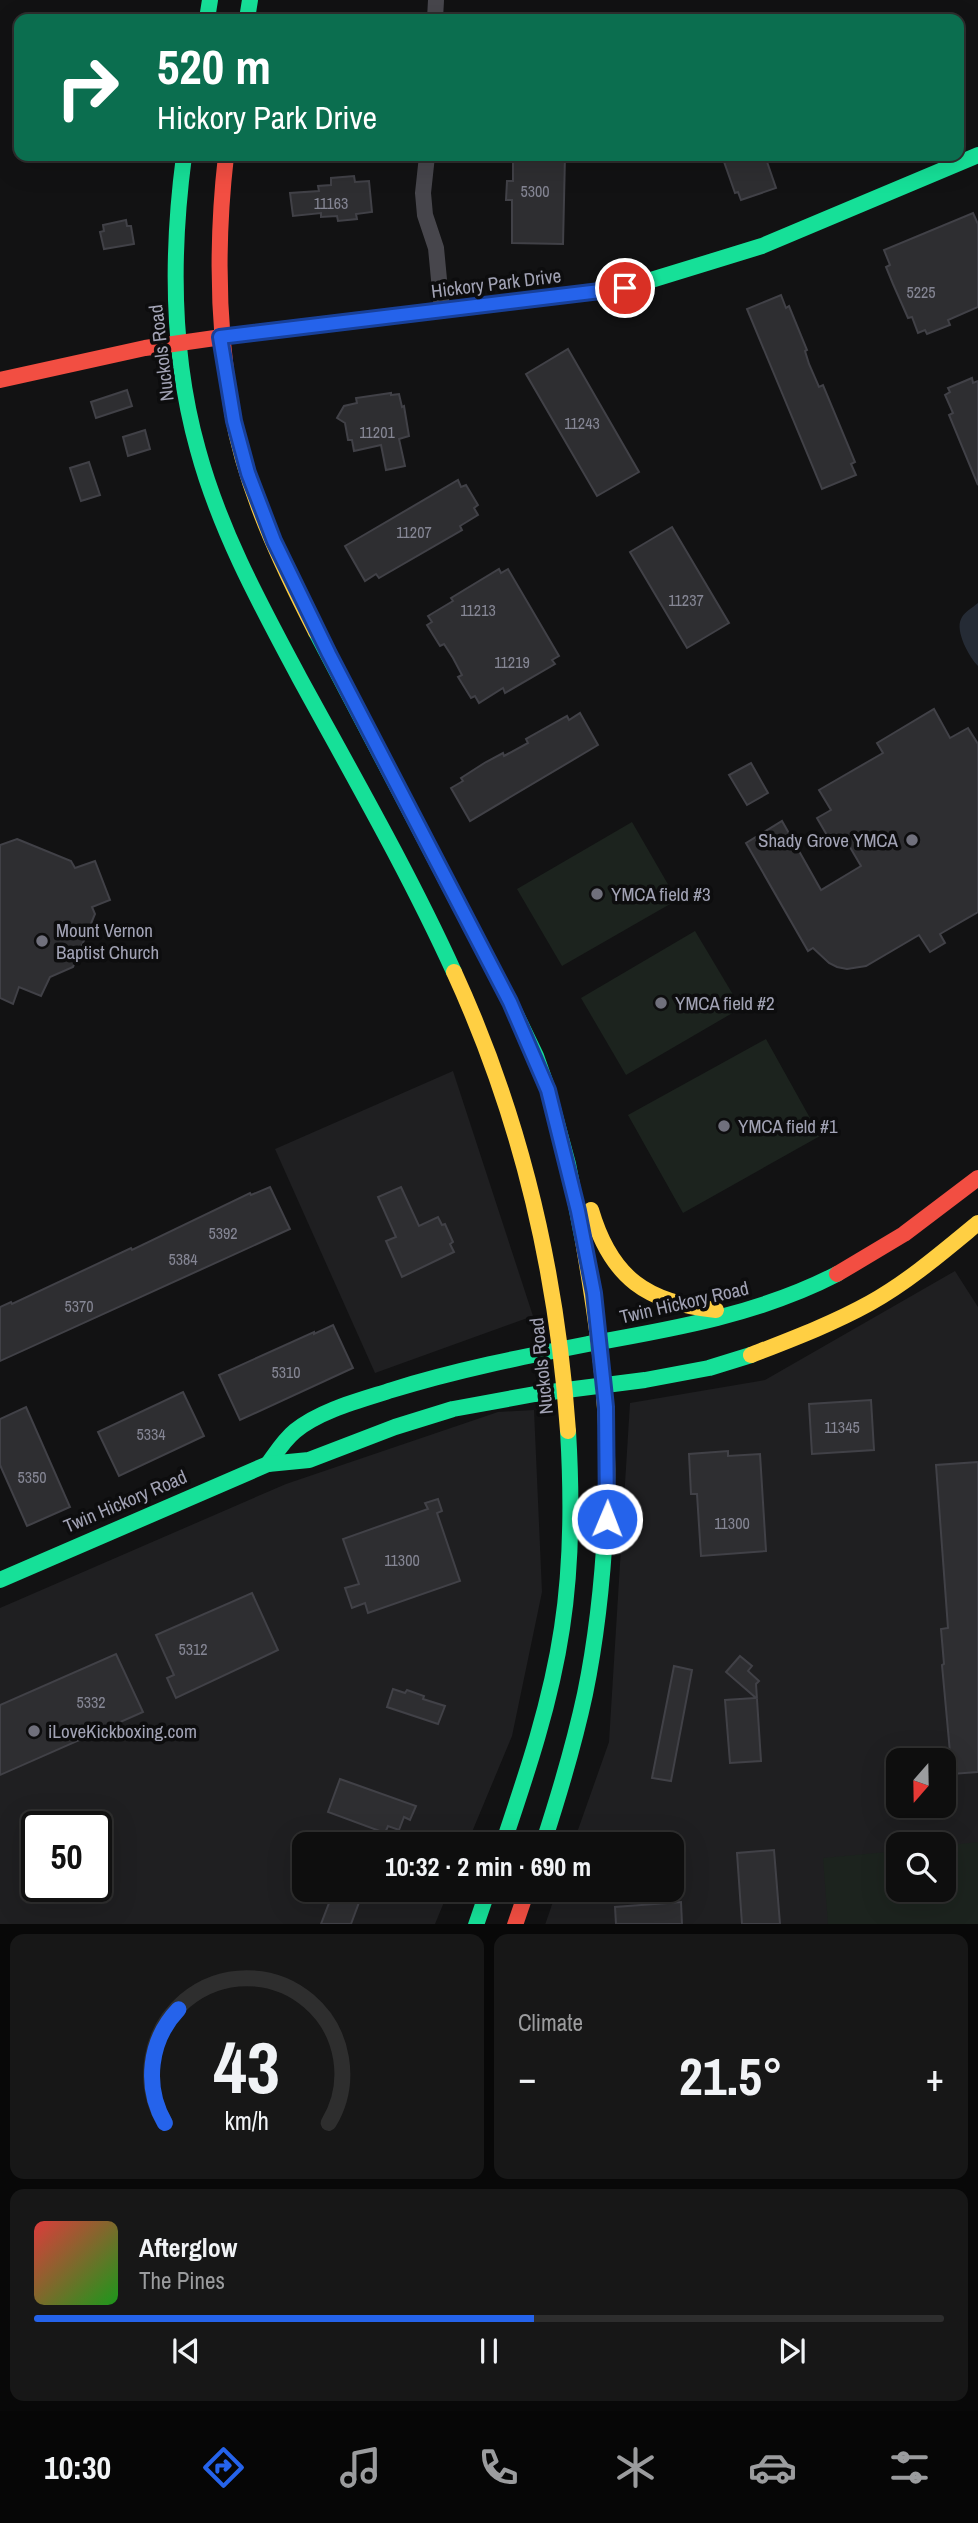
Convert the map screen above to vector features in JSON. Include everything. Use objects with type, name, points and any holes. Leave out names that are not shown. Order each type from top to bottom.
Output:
[{"type":"main road","name":"Nuckols Road","points":[[183,161],[175,239],[175,305],[184,388],[197,450],[217,511],[237,560],[445,952],[475,1018],[514,1122],[536,1201],[563,1350],[571,1504],[568,1571],[562,1634],[538,1733],[507,1832]]},
{"type":"main road","points":[[225,161],[217,242],[220,337],[225,375],[244,460],[259,507],[328,652],[510,1002],[582,1170],[600,1240],[608,1257],[624,1275],[655,1297],[684,1307],[715,1310],[764,1305]]},
{"type":"main road","name":"Hickory Park Drive","points":[[0,380],[179,343],[625,288],[762,246],[964,161]]},
{"type":"main road","points":[[547,1832],[574,1748],[587,1690],[602,1593],[608,1497],[604,1386],[594,1293],[578,1211],[548,1090]]},
{"type":"main road","name":"Twin Hickory Road","points":[[268,1464],[296,1429],[355,1403],[411,1384],[468,1368],[598,1343],[764,1305],[822,1281],[886,1245],[943,1207],[978,1178]]},
{"type":"main road","name":"Twin Hickory Road","points":[[0,1580],[268,1464],[309,1460],[395,1427],[453,1409],[709,1367],[752,1354],[817,1330],[872,1302],[946,1250],[978,1223]]},
{"type":"main road","points":[[476,1924],[484,1902]]},
{"type":"main road","points":[[515,1924],[523,1902]]},
{"type":"street","points":[[426,161],[423,193],[425,215],[436,248],[442,311]]},
{"type":"shaded area","points":[[978,603],[978,666],[964,644],[960,624],[964,614]]},
{"type":"shaded area","name":"YMCA field #3","points":[[632,822],[677,900],[562,966],[517,889]]},
{"type":"shaded area","name":"YMCA field #2","points":[[695,931],[741,1008],[626,1075],[581,998]]},
{"type":"shaded area","name":"YMCA field #1","points":[[766,1039],[820,1136],[683,1213],[628,1115]]},
{"type":"shaded area","points":[[453,1071],[533,1316],[375,1373],[275,1149]]},
{"type":"shaded area","points":[[955,1271],[978,1307],[978,1924],[545,1924],[553,1902],[684,1902],[684,1832],[577,1832],[609,1742],[630,1403],[765,1380]]},
{"type":"shaded area","points":[[534,1410],[542,1592],[512,1736],[472,1832],[292,1832],[292,1902],[444,1902],[435,1924],[0,1924],[0,1608],[286,1484],[498,1412]]},
{"type":"shaded area","points":[[978,1842],[978,1924],[828,1924],[823,1858],[886,1852],[886,1902],[956,1902],[956,1845]]},
{"type":"building","points":[[513,161],[565,161],[563,244],[512,243],[512,200],[506,200],[507,181],[513,181]]},
{"type":"building","points":[[724,161],[767,161],[776,188],[741,200],[738,192],[735,193]]},
{"type":"building","points":[[354,176],[355,182],[369,181],[372,212],[356,214],[357,219],[338,221],[337,216],[321,217],[321,213],[293,216],[290,193],[319,191],[318,186],[331,185],[331,178]]},
{"type":"building","points":[[973,213],[978,224],[978,307],[948,320],[950,325],[927,334],[925,330],[918,333],[912,317],[908,318],[886,267],[890,265],[884,250]]},
{"type":"building","points":[[126,220],[127,226],[131,226],[134,244],[104,249],[100,232],[104,231],[103,225]]},
{"type":"building","points":[[781,295],[786,308],[789,306],[807,350],[805,351],[809,364],[819,387],[823,385],[855,462],[851,464],[856,475],[822,489],[747,309]]},
{"type":"building","points":[[568,349],[639,472],[597,496],[526,374]]},
{"type":"building","points":[[972,378],[973,383],[978,381],[978,485],[949,415],[953,413],[945,395],[950,392],[948,388]]},
{"type":"building","points":[[127,390],[132,406],[96,418],[91,402]]},
{"type":"building","points":[[399,394],[409,436],[399,439],[405,466],[386,470],[381,445],[354,451],[352,440],[348,440],[345,423],[337,418],[344,406],[357,403],[356,398]]},
{"type":"building","points":[[145,430],[150,449],[128,456],[123,437]]},
{"type":"building","points":[[89,462],[100,495],[81,501],[70,468]]},
{"type":"building","points":[[458,480],[461,487],[466,485],[478,505],[474,508],[478,515],[460,526],[462,530],[379,578],[376,574],[365,581],[345,546]]},
{"type":"building","points":[[672,527],[729,623],[687,648],[630,552]]},
{"type":"building","points":[[499,569],[501,573],[508,569],[559,656],[552,660],[555,664],[505,693],[503,688],[479,703],[475,696],[471,698],[458,677],[462,675],[453,658],[444,644],[440,646],[427,625],[432,622],[428,616],[453,601],[451,598]]},
{"type":"building","name":"Shady Grove YMCA","points":[[934,709],[950,738],[968,728],[978,744],[978,912],[940,934],[945,943],[930,952],[919,935],[866,966],[847,969],[837,967],[813,948],[808,951],[746,843],[782,821],[821,890],[861,866],[844,837],[832,844],[817,818],[831,810],[819,790],[883,753],[877,743]]},
{"type":"building","points":[[580,713],[598,745],[470,821],[451,788],[463,781],[461,778],[503,753],[504,756],[528,743],[526,739],[567,716],[569,720]]},
{"type":"building","points":[[751,763],[768,793],[747,805],[729,775]]},
{"type":"building","name":"Mount Vernon Baptist Church","points":[[17,839],[71,861],[75,868],[95,861],[110,900],[92,907],[95,914],[73,967],[50,977],[41,996],[19,987],[13,1004],[0,998],[0,845]]},
{"type":"building","points":[[270,1187],[290,1229],[0,1361],[0,1307],[11,1302],[12,1304],[131,1248],[132,1250],[250,1193],[251,1195]]},
{"type":"building","points":[[401,1187],[419,1226],[438,1217],[442,1225],[445,1224],[453,1242],[450,1244],[454,1252],[402,1277],[386,1241],[396,1237],[378,1197]]},
{"type":"building","points":[[333,1325],[353,1368],[240,1420],[219,1375]]},
{"type":"building","points":[[183,1392],[204,1436],[119,1476],[98,1432]]},
{"type":"building","points":[[871,1400],[874,1450],[812,1454],[809,1404]]},
{"type":"building","points":[[26,1407],[70,1507],[27,1526],[0,1465],[0,1419]]},
{"type":"building","points":[[728,1451],[728,1456],[760,1454],[766,1551],[701,1556],[697,1494],[691,1494],[689,1454]]},
{"type":"building","points":[[978,1462],[978,1772],[956,1774],[956,1748],[950,1748],[941,1629],[948,1628],[936,1465]]},
{"type":"building","points":[[438,1499],[442,1511],[437,1513],[460,1581],[368,1613],[365,1603],[352,1608],[345,1588],[359,1584],[343,1539],[428,1509],[425,1503]]},
{"type":"building","points":[[252,1593],[278,1650],[176,1698],[167,1678],[174,1675],[156,1635]]},
{"type":"building","points":[[116,1654],[143,1712],[0,1775],[0,1705]]},
{"type":"building","points":[[740,1656],[752,1666],[748,1671],[759,1681],[756,1684],[761,1761],[730,1763],[725,1700],[756,1698],[726,1672]]},
{"type":"building","points":[[674,1666],[692,1670],[671,1781],[652,1778]]},
{"type":"building","points":[[393,1689],[405,1693],[407,1690],[445,1706],[438,1724],[387,1707]]},
{"type":"building","points":[[340,1779],[416,1806],[410,1820],[404,1817],[399,1830],[388,1826],[385,1832],[328,1812]]},
{"type":"building","points":[[774,1850],[780,1924],[742,1924],[737,1853]]},
{"type":"building","points":[[329,1902],[359,1902],[351,1924],[321,1924]]},
{"type":"building","points":[[681,1902],[682,1924],[616,1924],[615,1907]]},
{"type":"traffic: fast","points":[[208,14],[210,0]]},
{"type":"traffic: fast","points":[[248,14],[250,0]]},
{"type":"traffic: fast","points":[[964,161],[978,155]]},
{"type":"traffic: fast","points":[[183,161],[177,230],[178,341],[189,414],[207,480],[229,538],[256,594],[399,860],[454,972]]},
{"type":"traffic: fast","points":[[243,334],[625,288],[762,246],[964,161]]},
{"type":"traffic: fast","points":[[316,632],[536,1056],[568,1164],[583,1241]]},
{"type":"traffic: fast","points":[[268,1464],[295,1431],[329,1411],[355,1402],[489,1364],[747,1310],[778,1300],[837,1274]]},
{"type":"traffic: fast","points":[[0,1580],[268,1464],[309,1460],[395,1427],[453,1409],[535,1394],[645,1380],[709,1368],[751,1355]]},
{"type":"traffic: fast","points":[[507,1832],[545,1710],[562,1628],[570,1530],[568,1431]]},
{"type":"traffic: fast","points":[[547,1832],[571,1751],[590,1668],[605,1539],[607,1487]]},
{"type":"traffic: fast","points":[[476,1924],[484,1902]]},
{"type":"traffic: slow","points":[[232,412],[255,497],[316,632]]},
{"type":"traffic: slow","points":[[454,972],[499,1083],[532,1197],[555,1313],[568,1431]]},
{"type":"traffic: slow","points":[[591,1210],[609,1253],[635,1283],[670,1301],[716,1310]]},
{"type":"traffic: slow","points":[[751,1355],[826,1324],[884,1295],[978,1223]]},
{"type":"traffic: slow","points":[[583,1241],[601,1363],[607,1487]]},
{"type":"traffic: jam","points":[[226,161],[220,284],[223,348],[232,412]]},
{"type":"traffic: jam","points":[[0,380],[145,348],[243,334]]},
{"type":"traffic: jam","points":[[837,1274],[904,1234],[978,1178]]},
{"type":"traffic: jam","points":[[515,1924],[523,1902]]},
{"type":"place","name":"Shady Grove YMCA","points":[[912,840]]},
{"type":"place","name":"YMCA field #3","points":[[597,894]]},
{"type":"place","name":"Mount Vernon Baptist Church","points":[[42,941]]},
{"type":"place","name":"YMCA field #2","points":[[661,1003]]},
{"type":"place","name":"YMCA field #1","points":[[724,1126]]},
{"type":"place","name":"iLoveKickboxing.com","points":[[34,1731]]},
{"type":"route","points":[[607,1519],[606,1407],[594,1293],[578,1211],[548,1090],[510,1002],[300,597],[259,507],[234,421],[220,337],[625,288]]}]
